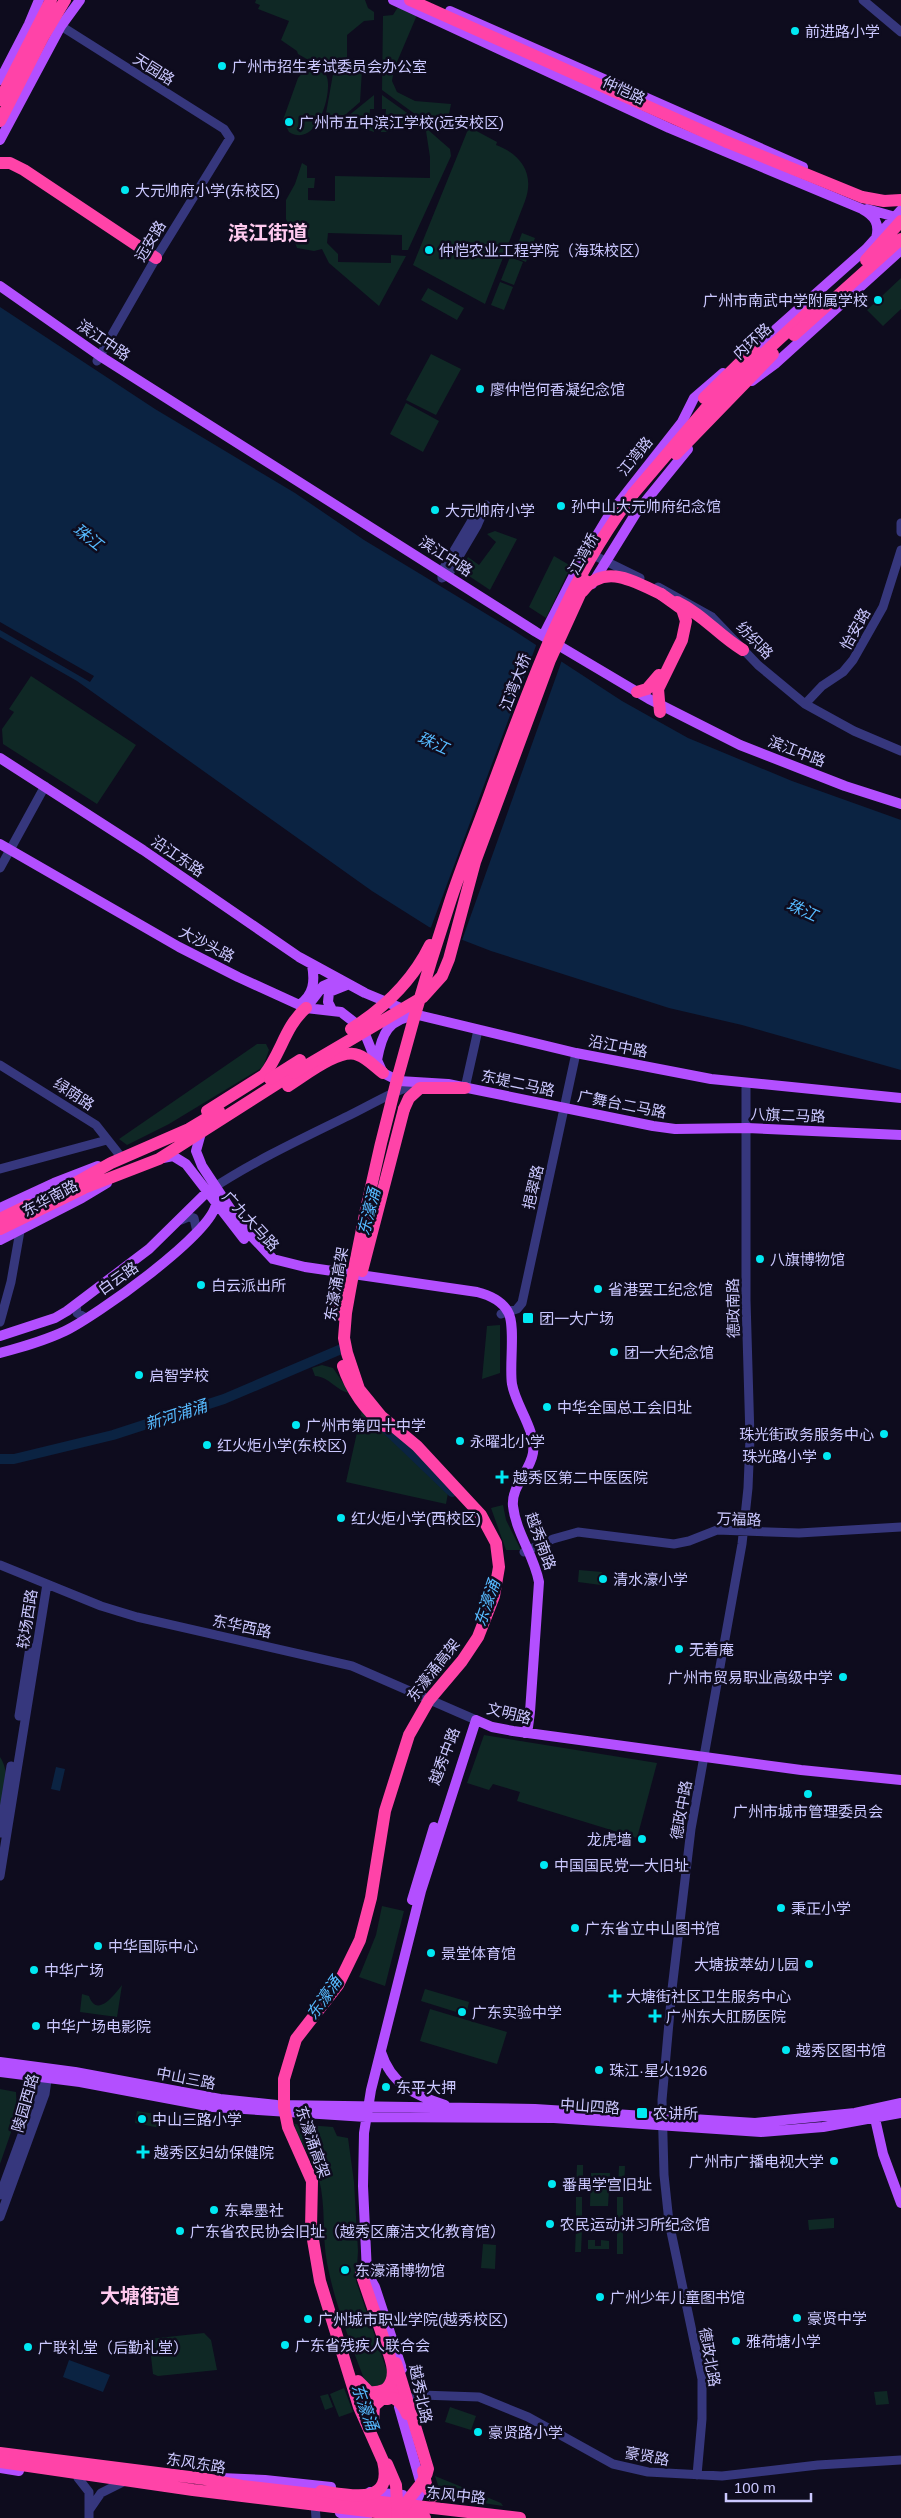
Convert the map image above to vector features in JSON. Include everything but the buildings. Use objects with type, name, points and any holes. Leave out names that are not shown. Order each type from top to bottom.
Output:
[{"type":"highway","points":[[0,100],[51,0]]},
{"type":"highway","points":[[0,120],[36,31],[65,0]]},
{"type":"highway","points":[[410,0],[617,93],[727,146],[862,197],[884,201],[901,199]]},
{"type":"highway","points":[[0,163],[10,163],[24,170],[156,258]]},
{"type":"highway","name":"内环路","points":[[636,496],[692,422],[747,368],[870,256],[900,215]]},
{"type":"highway","name":"内环路","points":[[722,407],[794,335],[901,237]]},
{"type":"highway","points":[[704,398],[756,348]]},
{"type":"highway","points":[[692,422],[713,380]]},
{"type":"highway","points":[[636,496],[722,407]]},
{"type":"highway","name":"江湾桥","points":[[576,603],[600,553],[636,496]]},
{"type":"highway","name":"江湾大桥","points":[[456,895],[557,620],[598,544],[636,496]]},
{"type":"highway","points":[[576,603],[591,583],[611,575],[623,577],[694,610],[725,638],[743,650]]},
{"type":"highway","points":[[659,708],[658,689],[670,661],[682,640],[686,621],[682,608],[661,594]]},
{"type":"highway","name":"江湾大桥","points":[[475,862],[550,660],[576,603]]},
{"type":"highway","points":[[637,692],[651,686],[670,661]]},
{"type":"highway","points":[[5,1222],[117,1160],[199,1123],[358,1025],[390,999],[423,959],[475,862]]},
{"type":"highway","points":[[5,1222],[84,1188],[112,1179],[159,1159],[199,1136],[294,1073],[432,990],[448,965],[475,862]]},
{"type":"highway","name":"东濠涌高架","points":[[372,2430],[323,2273],[317,2232],[318,2192],[306,2160],[287,2120],[284,2104],[284,2078],[288,2061],[299,2037],[337,1988],[360,1942],[371,1903],[386,1808],[409,1737],[425,1706],[477,1640],[496,1591],[500,1567],[494,1536],[481,1514],[416,1445],[380,1414],[364,1395],[351,1368],[348,1345],[365,1278],[381,1175],[456,895]]},
{"type":"highway","name":"东濠涌高架","points":[[405,2512],[405,2494],[399,2473],[372,2430],[347,2370],[320,2281],[311,2228],[312,2181],[288,2127],[284,2108],[283,2084],[296,2039],[338,1985],[360,1940],[370,1904],[385,1811],[409,1734],[429,1700],[473,1646],[486,1621],[496,1589],[499,1559],[493,1535],[481,1515],[410,1440],[381,1416],[365,1398],[351,1370],[344,1338],[348,1304],[384,1129],[429,969],[456,895]]},
{"type":"highway","points":[[154,1144],[264,1074],[271,1066],[302,1007]]},
{"type":"highway","points":[[199,1136],[220,1128],[337,1056],[352,1053],[358,1054],[383,1073]]},
{"type":"highway","points":[[365,1278],[404,1109],[409,1098],[420,1088],[465,1088]]},
{"type":"highway","points":[[340,1275],[339,1346],[342,1366],[349,1384],[372,1415],[452,1484]]},
{"type":"highway","points":[[364,2273],[427,2465],[425,2478],[412,2492],[405,2512]]},
{"type":"highway","points":[[386,2339],[393,2377],[388,2387],[368,2401],[365,2406],[365,2414],[395,2479],[398,2518]]},
{"type":"highway","points":[[389,2371],[388,2382],[395,2394]]},
{"type":"highway","points":[[358,2381],[369,2392],[395,2394]]},
{"type":"highway","points":[[205,2479],[367,2495],[382,2487],[386,2479],[372,2430],[372,2411],[377,2402],[395,2394]]},
{"type":"highway","points":[[368,2401],[386,2396],[401,2403],[407,2415],[427,2488],[433,2496]]},
{"type":"highway","points":[[372,2430],[382,2454]]},
{"type":"highway","name":"东风东路","points":[[0,2453],[388,2504]]},
{"type":"highway","name":"东风东路","points":[[0,2462],[316,2512]]},
{"type":"highway","points":[[370,2492],[388,2504]]},
{"type":"highway","name":"东风中路","points":[[388,2504],[520,2518]]},
{"type":"highway","name":"东风中路","points":[[316,2512],[425,2518]]},
{"type":"main road","points":[[0,80],[36,31],[40,3],[47,0]]},
{"type":"main road","points":[[0,140],[60,26],[80,0]]},
{"type":"main road","name":"仲恺路","points":[[392,0],[669,128],[727,146],[845,201]]},
{"type":"main road","name":"仲恺路","points":[[424,0],[883,202],[900,215]]},
{"type":"main road","points":[[871,197],[901,199]]},
{"type":"main road","points":[[845,201],[876,212],[900,215]]},
{"type":"main road","points":[[845,201],[871,214],[878,226],[876,238]]},
{"type":"main road","points":[[876,212],[883,202]]},
{"type":"main road","name":"江湾路","points":[[543,636],[586,552],[628,488],[682,422],[694,398],[713,380],[756,348],[866,249],[900,215]]},
{"type":"main road","points":[[884,267],[901,237]]},
{"type":"main road","points":[[866,249],[878,255],[884,267]]},
{"type":"main road","points":[[738,390],[775,364],[901,250]]},
{"type":"main road","points":[[855,259],[867,265],[875,274]]},
{"type":"main road","name":"滨江中路","points":[[0,286],[98,358]]},
{"type":"main road","name":"滨江中路","points":[[0,294],[98,358],[543,636],[555,646],[637,692],[659,708],[753,751],[845,786],[901,804]]},
{"type":"main road","points":[[555,646],[604,561],[636,513],[722,407]]},
{"type":"main road","name":"滨江中路","points":[[444,575],[555,646],[659,708],[759,760],[901,810]]},
{"type":"main road","name":"沿江东路","points":[[0,758],[143,850],[266,936],[312,965],[339,979]]},
{"type":"main road","name":"大沙头路","points":[[5,846],[179,947],[302,1007],[332,1010],[346,1015],[363,1028],[375,1062],[383,1073]]},
{"type":"main road","points":[[302,1007],[312,989],[314,977],[312,965]]},
{"type":"main road","points":[[302,1007],[323,986],[339,979]]},
{"type":"main road","name":"沿江中路","points":[[339,979],[418,1014],[576,1053],[746,1084],[901,1098]]},
{"type":"main road","points":[[332,1010],[328,1002],[329,992],[349,984]]},
{"type":"main road","points":[[383,1073],[378,1060],[385,1032],[396,1020],[418,1014]]},
{"type":"main road","name":"东堤二马路","points":[[383,1073],[399,1080],[430,1081],[564,1108]]},
{"type":"main road","name":"广舞台二马路","points":[[564,1108],[622,1121],[675,1129]]},
{"type":"main road","name":"八旗二马路","points":[[675,1129],[746,1128],[901,1134]]},
{"type":"main road","name":"广九大马路","points":[[199,1136],[198,1157],[241,1226],[267,1255],[286,1263],[340,1275]]},
{"type":"main road","name":"广九大马路","points":[[159,1159],[173,1156],[182,1161],[216,1207],[251,1248],[271,1264],[285,1269],[340,1275]]},
{"type":"main road","points":[[216,1186],[216,1207]]},
{"type":"main road","name":"白云路","points":[[0,1336],[55,1318],[76,1305],[150,1250],[206,1193]]},
{"type":"main road","name":"白云路","points":[[0,1353],[59,1334],[86,1318],[159,1267],[197,1232],[216,1207]]},
{"type":"main road","name":"东华南路","points":[[0,1240],[5,1222]]},
{"type":"main road","points":[[340,1275],[474,1297],[487,1301],[505,1313]]},
{"type":"main road","name":"越秀南路","points":[[505,1313],[504,1368],[507,1389],[527,1449],[522,1464],[509,1489],[507,1509],[511,1525],[526,1551],[533,1585],[525,1728]]},
{"type":"main road","name":"文明路","points":[[476,1720],[497,1728],[525,1728],[800,1770],[901,1780]]},
{"type":"main road","name":"越秀中路","points":[[363,2112],[426,1875],[476,1720]]},
{"type":"main road","name":"越秀中路","points":[[363,2112],[421,1865],[463,1746],[476,1720]]},
{"type":"main road","name":"文明路","points":[[705,1754],[901,1774]]},
{"type":"main road","points":[[381,2050],[387,2069],[401,2085],[423,2098],[455,2108]]},
{"type":"main road","name":"中山三路","points":[[0,2062],[46,2074]]},
{"type":"main road","name":"中山三路","points":[[0,2072],[46,2074],[276,2108],[363,2112]]},
{"type":"main road","name":"中山四路","points":[[875,2116],[901,2103]]},
{"type":"main road","name":"中山四路","points":[[363,2112],[455,2108],[535,2109],[773,2132],[901,2113]]},
{"type":"main road","name":"中山四路","points":[[363,2112],[661,2121]]},
{"type":"main road","name":"越秀北路","points":[[363,2112],[356,2193],[364,2273],[361,2280],[389,2371]]},
{"type":"main road","points":[[875,2116],[901,2187]]},
{"type":"main road","points":[[875,2116],[886,2164],[901,2203]]},
{"type":"main road","name":"越秀北路","points":[[364,2273],[375,2287],[406,2381],[395,2394]]},
{"type":"main road","name":"越秀北路","points":[[395,2394],[433,2496]]},
{"type":"main road","name":"越秀北路","points":[[395,2394],[422,2488],[418,2498]]},
{"type":"main road","name":"东风东路","points":[[0,2468],[78,2478],[126,2481]]},
{"type":"main road","points":[[205,2479],[258,2479],[418,2498],[441,2510]]},
{"type":"main road","points":[[433,2496],[445,2508],[462,2512]]},
{"type":"main road","points":[[316,2512],[367,2518]]},
{"type":"street","points":[[863,0],[901,32]]},
{"type":"street","name":"天园路","points":[[60,26],[224,129],[230,138]]},
{"type":"street","name":"远安路","points":[[98,358],[156,258],[230,138]]},
{"type":"street","points":[[486,504],[477,526],[444,575],[471,522],[486,504]]},
{"type":"street","points":[[901,523],[901,532]]},
{"type":"street","name":"怡安路","points":[[805,704],[822,686],[843,672],[854,660],[883,607],[901,550]]},
{"type":"street","name":"纺织路","points":[[586,552],[703,610],[728,631],[743,650],[805,704],[854,731],[901,752]]},
{"type":"street","points":[[0,859],[5,846],[45,786]]},
{"type":"street","points":[[0,868],[5,846]]},
{"type":"street","points":[[465,1088],[478,1030]]},
{"type":"street","name":"挹翠路","points":[[505,1313],[517,1309],[522,1303],[576,1053]]},
{"type":"street","name":"绿荫路","points":[[0,1065],[82,1114],[96,1125],[107,1140],[117,1160]]},
{"type":"street","name":"白云路","points":[[206,1193],[243,1169],[372,1104],[416,1084],[430,1081]]},
{"type":"street","name":"德政南路","points":[[743,1531],[750,1438],[746,1300],[746,1084]]},
{"type":"street","points":[[0,1169],[107,1140]]},
{"type":"street","points":[[181,1220],[194,1218],[197,1232]]},
{"type":"street","points":[[0,1322],[13,1273],[5,1222]]},
{"type":"street","points":[[76,1305],[76,1313],[86,1318]]},
{"type":"street","name":"万福路","points":[[526,1551],[578,1532],[674,1544],[689,1541],[710,1531],[799,1534],[901,1526]]},
{"type":"street","name":"德政中路","points":[[661,2121],[677,1940],[691,1829],[743,1531]]},
{"type":"street","name":"东华西路","points":[[0,1564],[101,1606],[154,1621],[343,1664],[476,1720]]},
{"type":"street","name":"较场西路","points":[[0,1834],[30,1647],[39,1604],[47,1584]]},
{"type":"street","name":"较场西路","points":[[0,1876],[47,1584]]},
{"type":"street","name":"陵园西路","points":[[0,2194],[46,2074]]},
{"type":"street","name":"陵园西路","points":[[0,2217],[45,2094],[46,2074]]},
{"type":"street","name":"德政北路","points":[[661,2121],[669,2222],[702,2379],[702,2419],[697,2475]]},
{"type":"street","name":"豪贤路","points":[[395,2394],[479,2397],[528,2417],[613,2464],[648,2472],[722,2476],[901,2460]]},
{"type":"street","points":[[78,2478],[87,2488],[90,2514]]},
{"type":"street","points":[[90,2514],[101,2493],[126,2481]]},
{"type":"green space","points":[[256,0],[365,0],[368,8],[374,12],[374,20],[364,21],[347,35],[347,60],[362,70],[360,102],[331,127],[318,129],[325,119],[333,74],[298,54],[297,51],[281,40],[289,21],[258,9],[260,5],[255,3]]},
{"type":"green space","points":[[398,7],[417,15],[394,69],[392,81],[397,92],[415,101],[451,104],[448,119],[442,116],[434,128],[382,90],[383,16],[393,15]]},
{"type":"green space","points":[[306,69],[315,69],[326,75],[328,92],[316,125],[308,133],[299,135],[289,132],[283,120],[298,78]]},
{"type":"green space","points":[[374,95],[374,109],[370,109],[369,124],[374,124],[374,132],[342,121]]},
{"type":"green space","points":[[382,95],[417,120],[386,132],[381,132],[381,125],[385,124],[386,109],[382,109]]},
{"type":"green space","points":[[469,127],[497,142],[496,145],[505,149],[519,160],[524,166],[528,182],[525,201],[485,304],[413,265]]},
{"type":"green space","points":[[427,129],[450,149],[451,156],[408,250],[402,250],[402,235],[328,233],[327,243],[338,254],[338,262],[391,263],[391,255],[406,256],[379,306],[329,263],[322,249],[314,251],[297,248],[286,219],[286,200],[295,184],[302,163],[307,166],[307,178],[315,178],[314,188],[308,188],[308,200],[335,201],[335,176],[430,178]]},
{"type":"green space","points":[[522,233],[535,238],[526,262],[513,257]]},
{"type":"green space","points":[[510,257],[523,262],[514,285],[501,280]]},
{"type":"green space","points":[[901,278],[901,309],[883,326],[867,310]]},
{"type":"green space","points":[[500,282],[513,287],[504,310],[491,305]]},
{"type":"green space","points":[[428,288],[464,308],[457,320],[421,300]]},
{"type":"green space","points":[[431,354],[461,369],[436,415],[406,400]]},
{"type":"green space","points":[[406,403],[439,421],[423,452],[390,434]]},
{"type":"green space","points":[[495,531],[517,539],[490,590],[460,570],[468,557],[479,565],[496,542],[487,534]]},
{"type":"green space","points":[[554,556],[571,566],[546,618],[529,607]]},
{"type":"green space","points":[[31,676],[136,745],[97,804],[3,744],[2,729],[14,712],[9,709]]},
{"type":"green space","points":[[257,1044],[266,1044],[269,1050],[263,1067],[169,1124],[127,1145],[119,1139]]},
{"type":"green space","points":[[500,1325],[500,1373],[482,1379],[487,1326]]},
{"type":"green space","points":[[322,1365],[333,1368],[350,1393],[341,1390],[325,1379],[315,1376],[312,1368]]},
{"type":"green space","points":[[362,1410],[448,1493],[446,1504],[346,1482]]},
{"type":"green space","points":[[503,1505],[506,1520],[521,1550],[506,1550],[491,1508]]},
{"type":"green space","points":[[579,1570],[602,1572],[601,1585],[578,1582]]},
{"type":"green space","points":[[484,1735],[657,1763],[637,1838],[517,1801],[520,1792],[493,1784],[489,1790],[467,1783]]},
{"type":"green space","points":[[0,1757],[4,1764],[6,1779],[0,1817]]},
{"type":"green space","points":[[382,1906],[404,1911],[385,1986],[359,1977],[376,1935]]},
{"type":"green space","points":[[122,1985],[117,2017],[80,2012],[82,1994],[89,1996],[92,2002],[97,2005],[101,2005],[111,1998]]},
{"type":"green space","points":[[425,1989],[469,2002],[466,2015],[421,2001]]},
{"type":"green space","points":[[430,2009],[507,2032],[497,2064],[420,2041]]},
{"type":"green space","points":[[0,2089],[16,2092],[17,2115],[0,2164]]},
{"type":"green space","points":[[137,2111],[162,2115],[160,2128],[135,2123]]},
{"type":"green space","points":[[294,2124],[333,2127],[337,2136],[348,2138],[354,2182],[358,2251],[356,2281],[388,2374],[385,2382],[373,2388],[366,2384],[330,2279],[319,2179]]},
{"type":"green space","points":[[577,2165],[583,2165],[583,2189],[576,2189]]},
{"type":"green space","points":[[619,2166],[625,2166],[624,2189],[618,2189]]},
{"type":"green space","points":[[591,2173],[610,2173],[608,2206],[590,2206]]},
{"type":"green space","points":[[576,2197],[582,2197],[582,2220],[576,2220]]},
{"type":"green space","points":[[617,2197],[623,2197],[623,2220],[617,2220]]},
{"type":"green space","points":[[590,2216],[609,2217],[609,2230],[590,2230]]},
{"type":"green space","points":[[834,2218],[834,2228],[809,2230],[808,2220]]},
{"type":"green space","points":[[576,2229],[582,2229],[581,2252],[575,2252]]},
{"type":"green space","points":[[617,2230],[623,2231],[623,2254],[617,2254]]},
{"type":"green space","points":[[588,2240],[595,2240],[595,2246],[601,2246],[601,2240],[609,2241],[609,2249],[588,2249]]},
{"type":"green space","points":[[483,2244],[496,2245],[495,2269],[481,2268]]},
{"type":"green space","points":[[204,2333],[211,2340],[217,2370],[158,2376],[153,2374],[149,2339]]},
{"type":"green space","points":[[344,2388],[353,2412],[339,2417],[330,2394]]},
{"type":"green space","points":[[887,2391],[889,2404],[876,2405],[874,2392]]},
{"type":"green space","points":[[328,2394],[333,2407],[325,2410],[320,2396]]},
{"type":"green space","points":[[450,2407],[476,2416],[471,2430],[445,2422]]},
{"type":"green space","points":[[435,2476],[501,2503],[503,2506],[442,2497]]},
{"type":"water","name":"珠江","points":[[0,307],[155,409],[295,493],[364,540],[513,630],[622,701],[688,738],[792,781],[901,820],[901,1070],[742,1025],[669,1008],[491,951],[429,927],[372,891],[77,681],[0,637]]},
{"type":"water","points":[[56,1767],[65,1769],[60,1791],[51,1789]]},
{"type":"water","points":[[69,2360],[110,2375],[103,2392],[63,2377]]},
{"type":"pier","points":[[0,622],[94,676],[90,682],[0,630]]},
{"type":"pier","points":[[537,643],[562,660],[461,943],[430,930]]},
{"type":"waterway","name":"新河浦涌","points":[[0,1459],[14,1459],[113,1435],[224,1399],[346,1347]]},
{"type":"waterway","name":"东濠涌","points":[[380,1423],[452,1492]]},
{"type":"place","name":"前进路小学","points":[[795,31]]},
{"type":"place","name":"广州市招生考试委员会办公室","points":[[222,66]]},
{"type":"place","name":"广州市五中滨江学校(远安校区)","points":[[289,122]]},
{"type":"place","name":"大元帅府小学(东校区)","points":[[125,190]]},
{"type":"place","name":"仲恺农业工程学院（海珠校区）","points":[[429,250]]},
{"type":"place","name":"广州市南武中学附属学校","points":[[878,300]]},
{"type":"place","name":"廖仲恺何香凝纪念馆","points":[[480,389]]},
{"type":"place","name":"孙中山大元帅府纪念馆","points":[[561,506]]},
{"type":"place","name":"大元帅府小学","points":[[435,510]]},
{"type":"place","name":"八旗博物馆","points":[[760,1259]]},
{"type":"place","name":"白云派出所","points":[[201,1285]]},
{"type":"place","name":"省港罢工纪念馆","points":[[598,1289]]},
{"type":"place","name":"团一大广场","points":[[528,1318]]},
{"type":"place","name":"团一大纪念馆","points":[[614,1352]]},
{"type":"place","name":"启智学校","points":[[139,1375]]},
{"type":"place","name":"中华全国总工会旧址","points":[[547,1407]]},
{"type":"place","name":"广州市第四十中学","points":[[296,1425]]},
{"type":"place","name":"珠光街政务服务中心","points":[[884,1434]]},
{"type":"place","name":"永曜北小学","points":[[460,1441]]},
{"type":"place","name":"红火炬小学(东校区)","points":[[207,1445]]},
{"type":"place","name":"珠光路小学","points":[[827,1456]]},
{"type":"place","name":"越秀区第二中医医院","points":[[502,1477]]},
{"type":"place","name":"红火炬小学(西校区)","points":[[341,1518]]},
{"type":"place","name":"清水濠小学","points":[[603,1579]]},
{"type":"place","name":"无着庵","points":[[679,1649]]},
{"type":"place","name":"广州市贸易职业高级中学","points":[[843,1677]]},
{"type":"place","name":"广州市城市管理委员会","points":[[808,1794]]},
{"type":"place","name":"龙虎墙","points":[[642,1839]]},
{"type":"place","name":"中国国民党一大旧址","points":[[544,1865]]},
{"type":"place","name":"秉正小学","points":[[781,1908]]},
{"type":"place","name":"广东省立中山图书馆","points":[[575,1928]]},
{"type":"place","name":"中华国际中心","points":[[98,1946]]},
{"type":"place","name":"景堂体育馆","points":[[431,1953]]},
{"type":"place","name":"大塘拔萃幼儿园","points":[[809,1964]]},
{"type":"place","name":"中华广场","points":[[34,1970]]},
{"type":"place","name":"大塘街社区卫生服务中心","points":[[615,1996]]},
{"type":"place","name":"广东实验中学","points":[[462,2012]]},
{"type":"place","name":"广州东大肛肠医院","points":[[655,2016]]},
{"type":"place","name":"中华广场电影院","points":[[36,2026]]},
{"type":"place","name":"越秀区图书馆","points":[[786,2050]]},
{"type":"place","name":"珠江·星火1926","points":[[599,2070]]},
{"type":"place","name":"东平大押","points":[[386,2087]]},
{"type":"place","name":"农讲所","points":[[642,2113]]},
{"type":"place","name":"中山三路小学","points":[[142,2119]]},
{"type":"place","name":"越秀区妇幼保健院","points":[[143,2152]]},
{"type":"place","name":"广州市广播电视大学","points":[[834,2161]]},
{"type":"place","name":"番禺学宫旧址","points":[[552,2184]]},
{"type":"place","name":"东皋墨社","points":[[214,2210]]},
{"type":"place","name":"农民运动讲习所纪念馆","points":[[550,2224]]},
{"type":"place","name":"广东省农民协会旧址（越秀区廉洁文化教育馆）","points":[[180,2231]]},
{"type":"place","name":"东濠涌博物馆","points":[[345,2270]]},
{"type":"place","name":"广州少年儿童图书馆","points":[[600,2297]]},
{"type":"place","name":"豪贤中学","points":[[797,2318]]},
{"type":"place","name":"广州城市职业学院(越秀校区)","points":[[308,2319]]},
{"type":"place","name":"雅荷塘小学","points":[[736,2341]]},
{"type":"place","name":"广东省残疾人联合会","points":[[285,2345]]},
{"type":"place","name":"广联礼堂（后勤礼堂）","points":[[28,2347]]},
{"type":"place","name":"豪贤路小学","points":[[478,2432]]},
{"type":"district","name":"滨江街道","points":[[268,233]]},
{"type":"district","name":"大塘街道","points":[[140,2296]]}]
